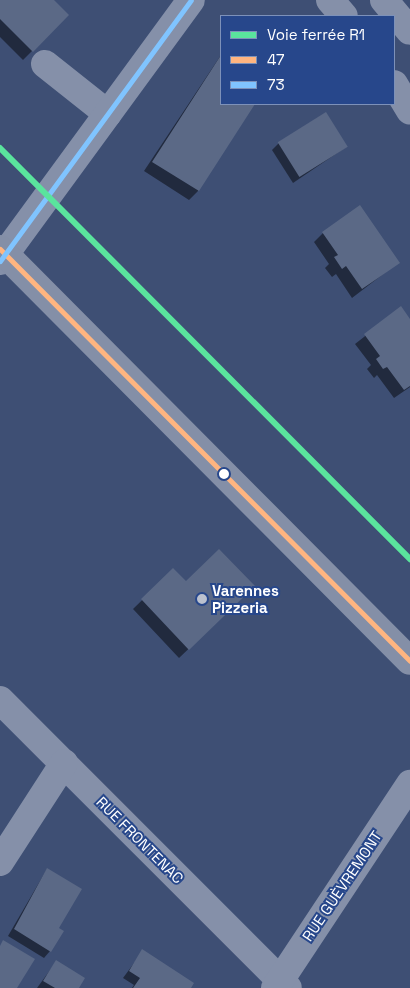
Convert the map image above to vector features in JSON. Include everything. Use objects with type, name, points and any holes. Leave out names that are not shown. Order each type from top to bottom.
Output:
[{"type":"main road","points":[[2,255],[410,661]]},
{"type":"street","points":[[2,255],[191,0]]},
{"type":"street","points":[[330,0],[343,15]]},
{"type":"street","points":[[384,0],[410,31]]},
{"type":"street","points":[[45,64],[108,114]]},
{"type":"street","points":[[395,86],[410,111]]},
{"type":"street","name":"RUE FRONTENAC","points":[[0,700],[281,985]]},
{"type":"street","points":[[0,862],[64,764]]},
{"type":"street","name":"RUE GUÈVREMONT","points":[[281,985],[410,784]]},
{"type":"building","points":[[0,0],[54,0],[69,15],[33,52],[0,19]]},
{"type":"building","points":[[220,57],[220,105],[254,105],[199,191],[152,162]]},
{"type":"building","points":[[326,112],[348,147],[299,177],[278,142]]},
{"type":"building","points":[[360,205],[400,263],[362,289],[346,266],[342,269],[334,257],[338,255],[322,232]]},
{"type":"building","points":[[401,306],[410,319],[410,386],[404,390],[387,367],[383,369],[376,359],[380,356],[364,334]]},
{"type":"building","points":[[219,549],[255,586],[189,650],[141,599],[173,568],[186,581]]},
{"type":"building","points":[[47,868],[82,889],[59,928],[64,931],[51,952],[14,929]]},
{"type":"building","points":[[3,940],[35,959],[17,988],[0,988],[0,946]]},
{"type":"building","points":[[142,949],[194,983],[191,988],[133,988],[140,978],[129,971]]},
{"type":"building","points":[[56,960],[85,978],[79,988],[55,988],[43,981]]},
{"type":"rail line","name":"R1","points":[[0,148],[410,559]]},
{"type":"transit line","name":"73","points":[[0,261],[191,0]]},
{"type":"transit line","name":"47","points":[[0,249],[410,661]]},
{"type":"place","name":"Varennes Pizzeria","points":[[202,599]]}]
